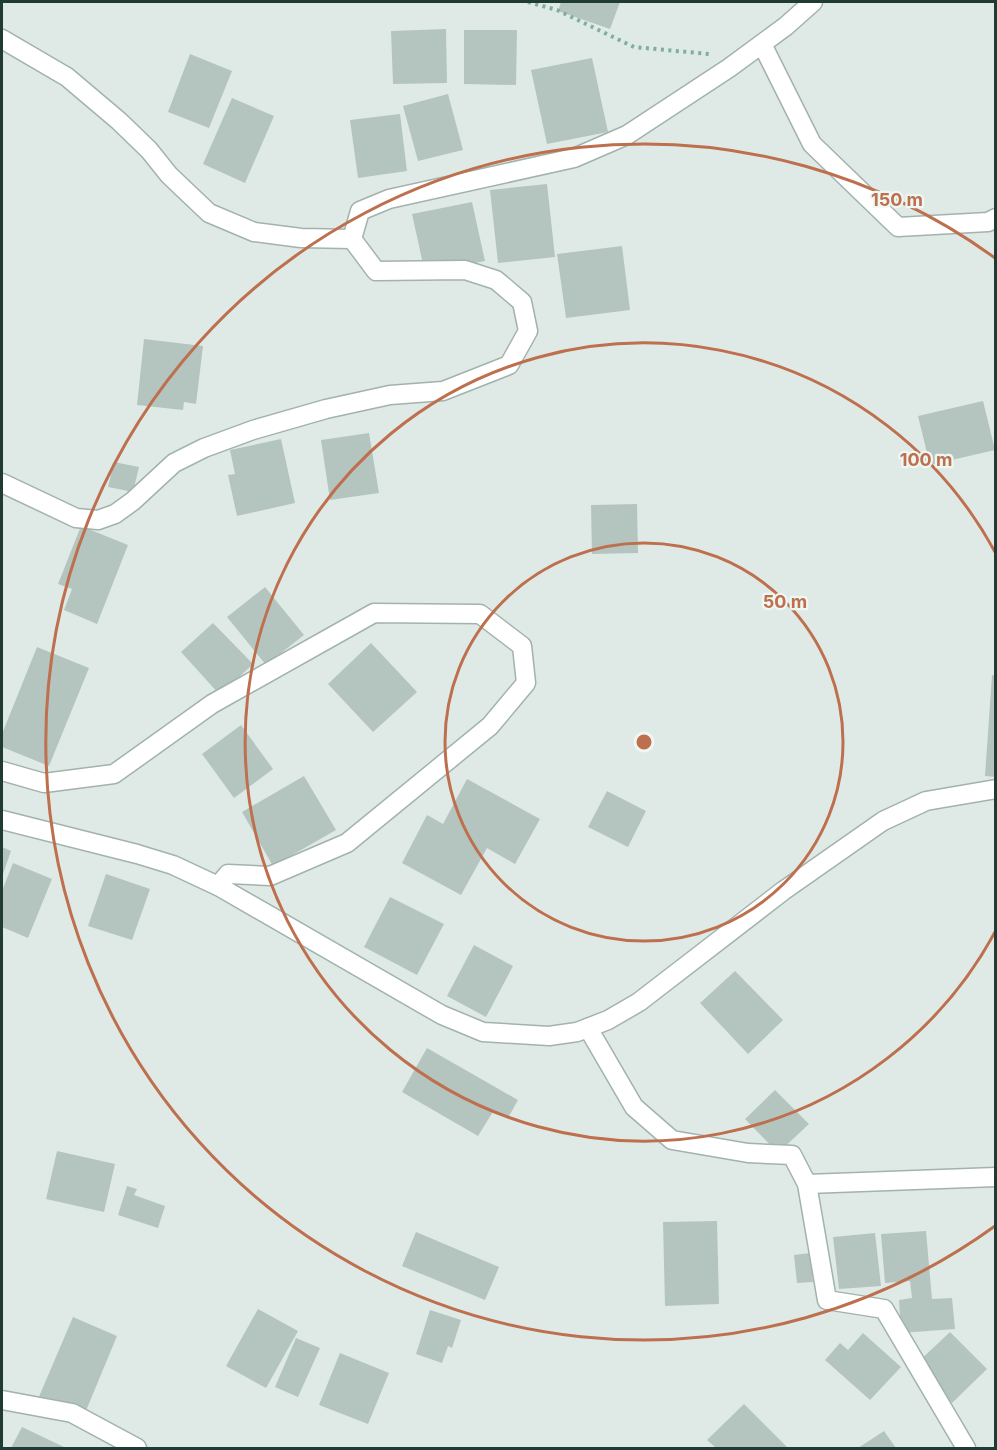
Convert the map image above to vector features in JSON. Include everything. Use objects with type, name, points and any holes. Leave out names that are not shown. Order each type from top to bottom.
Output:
[{"type":"street","points":[[352,239],[360,211],[389,200],[574,158],[627,135],[729,69],[786,26],[813,2]]},
{"type":"street","points":[[2,39],[67,77],[134,135],[169,175],[209,213],[254,232],[301,238],[352,239]]},
{"type":"street","points":[[762,44],[812,144],[898,227],[988,222],[996,218]]},
{"type":"street","points":[[2,483],[76,518],[98,520],[114,514],[133,501],[174,464],[204,448],[253,430],[326,409],[390,395],[443,391],[509,365],[528,332],[522,302],[496,280],[465,270],[376,271],[352,239]]},
{"type":"street","points":[[2,771],[44,783],[114,774],[212,704],[374,613],[480,614],[522,645],[526,683],[490,726],[347,843],[270,876],[228,874],[218,886]]},
{"type":"street","points":[[2,820],[137,854],[173,866],[218,886],[442,1015],[483,1032],[549,1036],[588,1028],[608,1020],[639,1002],[783,891],[883,821],[926,801],[996,789]]},
{"type":"street","points":[[588,1028],[634,1107],[672,1140],[748,1153],[792,1155],[807,1184],[827,1300],[884,1309],[966,1449]]},
{"type":"street","points":[[807,1184],[996,1177]]},
{"type":"street","points":[[2,1400],[72,1413],[137,1449]]},
{"type":"path","points":[[528,2],[557,10],[634,47],[711,54]]},
{"type":"building","points":[[561,2],[620,2],[610,29],[558,11]]},
{"type":"building","points":[[446,29],[447,83],[393,84],[391,31]]},
{"type":"building","points":[[464,30],[517,30],[516,85],[464,84]]},
{"type":"building","points":[[190,54],[232,71],[209,128],[168,112]]},
{"type":"building","points":[[592,58],[608,132],[547,144],[531,70]]},
{"type":"building","points":[[448,94],[463,150],[418,161],[403,106]]},
{"type":"building","points":[[232,98],[274,116],[245,183],[203,164]]},
{"type":"building","points":[[400,114],[407,171],[358,178],[350,120]]},
{"type":"building","points":[[547,184],[555,257],[498,263],[490,190]]},
{"type":"building","points":[[472,202],[485,261],[425,273],[412,214]]},
{"type":"building","points":[[622,246],[630,310],[566,318],[557,254]]},
{"type":"building","points":[[144,339],[203,346],[196,404],[184,402],[183,410],[137,405]]},
{"type":"building","points":[[983,401],[995,450],[930,465],[918,416]]},
{"type":"building","points":[[369,433],[379,493],[330,500],[321,440]]},
{"type":"building","points":[[281,439],[295,503],[237,516],[228,475],[235,474],[230,450]]},
{"type":"building","points":[[114,462],[139,467],[133,492],[108,487]]},
{"type":"building","points":[[637,504],[638,553],[592,554],[591,505]]},
{"type":"building","points":[[81,526],[128,545],[97,624],[64,610],[72,589],[58,584]]},
{"type":"building","points":[[265,587],[304,635],[266,665],[227,617]]},
{"type":"building","points":[[213,623],[253,664],[220,695],[181,652]]},
{"type":"building","points":[[371,643],[417,692],[373,732],[328,684]]},
{"type":"building","points":[[37,647],[89,668],[49,766],[2,747],[2,734]]},
{"type":"building","points":[[992,675],[996,676],[996,777],[985,776]]},
{"type":"building","points":[[241,725],[273,769],[234,798],[202,754]]},
{"type":"building","points":[[304,776],[336,830],[273,866],[242,812]]},
{"type":"building","points":[[467,779],[540,819],[515,864],[487,848],[461,895],[402,863],[427,815],[443,824]]},
{"type":"building","points":[[607,791],[646,811],[628,847],[588,827]]},
{"type":"building","points":[[2,847],[11,851],[2,877]]},
{"type":"building","points":[[13,863],[52,879],[28,938],[2,927],[2,891]]},
{"type":"building","points":[[106,874],[150,889],[132,940],[88,926]]},
{"type":"building","points":[[390,897],[444,924],[417,975],[364,947]]},
{"type":"building","points":[[474,945],[513,966],[486,1017],[447,996]]},
{"type":"building","points":[[735,971],[783,1020],[748,1054],[700,1003]]},
{"type":"building","points":[[427,1048],[518,1100],[508,1118],[494,1110],[478,1136],[402,1092]]},
{"type":"building","points":[[775,1090],[809,1124],[778,1153],[745,1119]]},
{"type":"building","points":[[57,1151],[115,1164],[104,1212],[46,1199]]},
{"type":"building","points":[[127,1186],[137,1189],[134,1195],[165,1206],[158,1228],[118,1215]]},
{"type":"building","points":[[717,1221],[719,1304],[665,1306],[663,1222]]},
{"type":"building","points":[[926,1231],[932,1299],[952,1298],[955,1329],[901,1333],[899,1300],[912,1298],[910,1281],[885,1283],[881,1234]]},
{"type":"building","points":[[416,1232],[499,1267],[485,1300],[402,1266]]},
{"type":"building","points":[[875,1233],[881,1286],[839,1289],[833,1237]]},
{"type":"building","points":[[810,1253],[813,1282],[797,1283],[794,1255]]},
{"type":"building","points":[[258,1309],[298,1331],[266,1388],[226,1366]]},
{"type":"building","points":[[430,1310],[461,1320],[452,1348],[448,1346],[442,1363],[416,1354]]},
{"type":"building","points":[[73,1317],[117,1336],[83,1418],[38,1399]]},
{"type":"building","points":[[950,1332],[987,1369],[952,1403],[916,1364]]},
{"type":"building","points":[[863,1333],[901,1367],[870,1400],[825,1360],[840,1343],[848,1350]]},
{"type":"building","points":[[296,1338],[320,1348],[298,1397],[275,1387]]},
{"type":"building","points":[[340,1353],[389,1373],[368,1424],[319,1405]]},
{"type":"building","points":[[744,1404],[788,1448],[716,1448],[707,1440]]},
{"type":"building","points":[[22,1427],[66,1448],[11,1448]]},
{"type":"building","points":[[884,1431],[896,1448],[858,1448]]}]
